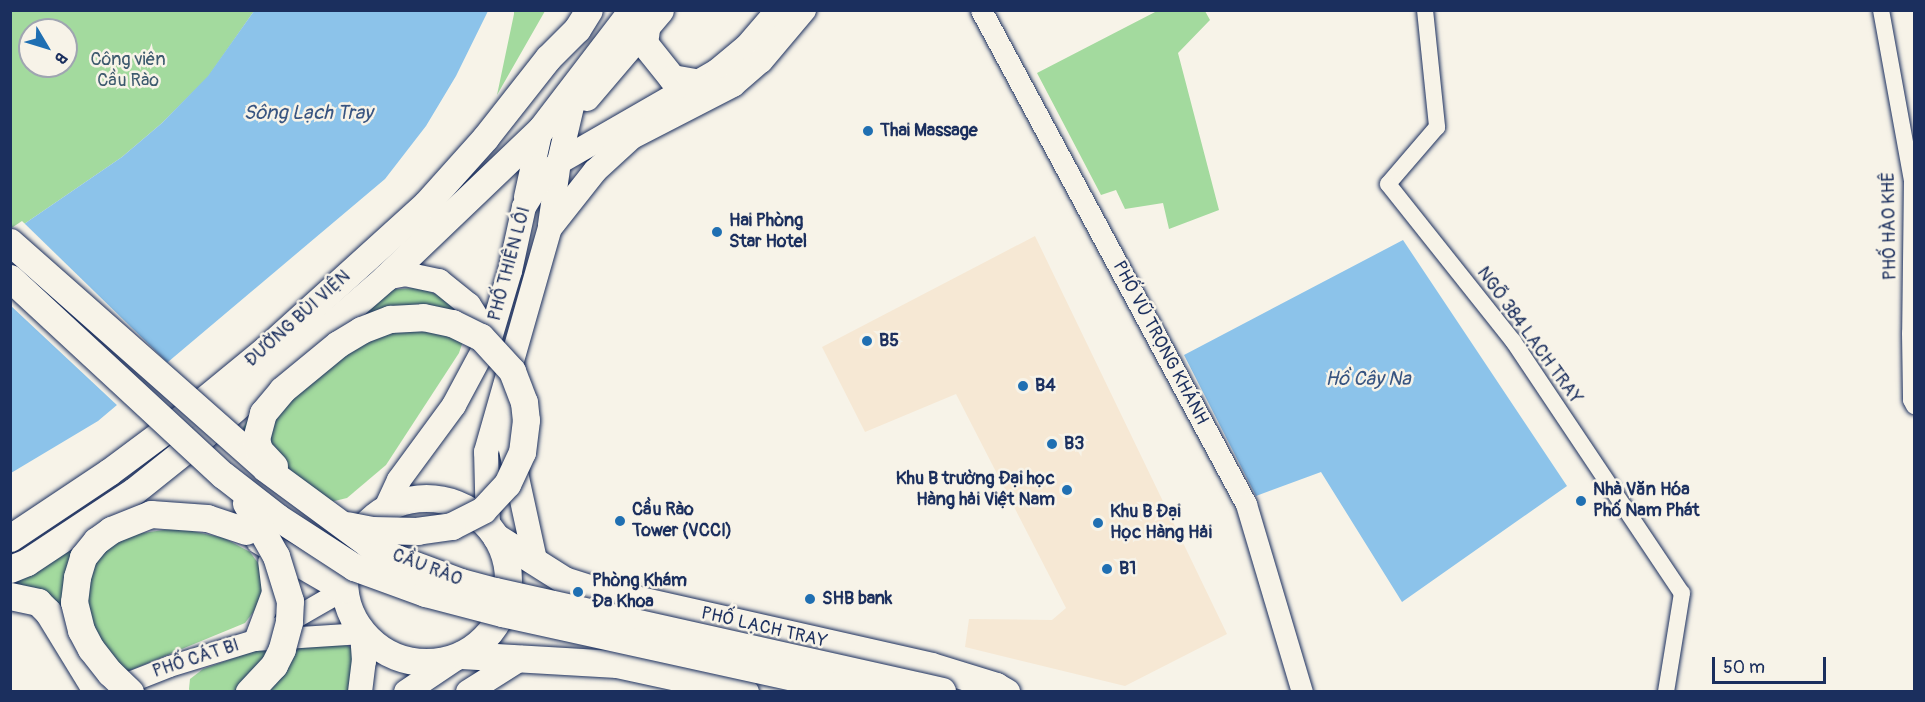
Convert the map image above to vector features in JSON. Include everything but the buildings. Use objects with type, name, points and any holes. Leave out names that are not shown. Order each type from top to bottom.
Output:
[{"type":"main road","name":"ĐƯỜNG BÙI VIỆN","points":[[548,58],[572,10]]},
{"type":"main road","name":"ĐƯỜNG BÙI VIỆN","points":[[10,538],[110,472],[266,349],[426,204],[485,138],[548,58],[577,29],[589,10]]},
{"type":"main road","name":"PHỐ THIÊN LÔI","points":[[382,511],[399,480],[454,405],[490,338],[510,271],[524,207],[539,183],[559,162],[717,71],[746,47],[778,10]]},
{"type":"main road","name":"PHỐ THIÊN LÔI","points":[[492,531],[486,452],[550,228],[595,171],[632,137],[734,85],[761,61],[804,10]]},
{"type":"main road","name":"ĐƯỜNG BÙI VIỆN","points":[[10,569],[27,562],[134,491],[204,435],[385,278],[575,98],[605,78],[646,17]]},
{"type":"main road","points":[[646,17],[644,43],[672,78],[695,82]]},
{"type":"main road","points":[[524,207],[541,129],[548,58]]},
{"type":"main road","points":[[550,228],[559,162],[575,98]]},
{"type":"main road","name":"CẦU RÀO","points":[[10,242],[266,468],[368,544],[396,558],[461,582],[943,691]]},
{"type":"main road","points":[[385,278],[405,274],[439,281],[469,305],[490,338]]},
{"type":"main road","name":"CẦU RÀO","points":[[10,278],[234,484],[325,550],[354,567],[399,585],[531,621],[860,692]]},
{"type":"main road","points":[[342,525],[372,530],[433,529],[468,519],[496,498],[516,468],[522,452],[526,420],[524,402],[512,371],[492,347],[468,329],[452,322],[423,316],[390,319],[361,330],[338,344],[282,390],[263,413],[256,439],[259,450],[275,467],[343,512],[382,511],[407,501],[429,498],[451,502],[471,511],[492,531],[503,550],[508,574],[507,599],[497,622],[482,641],[406,692]]},
{"type":"main road","points":[[500,399],[535,560]]},
{"type":"main road","points":[[234,484],[276,556],[290,602],[289,621],[282,649],[274,665],[249,692]]},
{"type":"main road","points":[[382,511],[363,529],[351,547],[345,568],[344,589],[350,613],[362,633],[383,651],[408,661],[435,663],[461,655],[617,664],[745,692]]},
{"type":"main road","points":[[130,692],[103,665],[91,649],[81,630],[74,602],[83,557],[96,541],[111,530],[151,514],[207,518],[251,535],[344,589]]},
{"type":"main road","name":"PHỐ LẠCH TRAY","points":[[492,531],[564,580],[595,590],[931,666],[996,686],[1006,692]]},
{"type":"main road","points":[[573,661],[563,638],[563,620],[567,610],[577,599],[595,590]]},
{"type":"main road","points":[[10,596],[25,597],[38,602],[48,612],[97,692]]},
{"type":"main road","points":[[360,692],[364,661],[362,633]]},
{"type":"main road","points":[[468,692],[522,658]]},
{"type":"street","name":"PHỐ VŨ TRỌNG KHÁNH","points":[[981,10],[1246,504],[1302,692]]},
{"type":"street","name":"NGÕ 384 LẠCH TRAY","points":[[1425,10],[1437,127],[1388,184],[1513,341],[1682,593],[1666,692]]},
{"type":"street","name":"PHỐ HÀO KHÊ","points":[[1881,10],[1912,180],[1910,333],[1911,400],[1914,406]]},
{"type":"street","points":[[251,535],[269,564],[272,592],[254,640]]},
{"type":"street","name":"PHỐ CÁT BI","points":[[105,692],[169,666],[254,640],[344,589]]},
{"type":"street","name":"PHỐ CÁT BI","points":[[254,640],[362,633]]},
{"type":"shaded area","name":"Khu B Đại Học Hàng Hải","points":[[1035,236],[1227,634],[1125,686],[965,647],[969,619],[1052,620],[1066,608],[956,394],[865,432],[822,347]]},
{"type":"green space","name":"Công viên Cầu Rào","points":[[11,11],[254,11],[208,77],[162,123],[122,157],[11,233]]},
{"type":"green space","points":[[514,11],[545,11],[497,95],[514,14]]},
{"type":"green space","points":[[1157,11],[1205,11],[1210,20],[1178,53],[1219,210],[1169,229],[1163,203],[1125,209],[1116,190],[1101,195],[1037,73]]},
{"type":"green space","points":[[413,288],[445,298],[460,316],[464,338],[459,353],[386,465],[347,498],[322,504],[245,446],[243,428],[260,397],[385,290]]},
{"type":"green space","points":[[178,528],[224,538],[250,552],[261,567],[263,592],[245,623],[109,679],[56,604],[34,587],[11,588],[11,584],[84,536],[128,535]]},
{"type":"green space","points":[[342,643],[357,651],[358,691],[190,692],[189,689],[190,679],[203,669],[271,645]]},
{"type":"water","name":"Sông Lạch Tray","points":[[254,11],[488,11],[456,76],[426,126],[385,179],[98,421],[11,473],[11,233],[122,157],[162,123],[208,76]]},
{"type":"water","name":"Hồ Cây Na","points":[[1403,240],[1567,486],[1402,602],[1321,472],[1256,496],[1184,355]]},
{"type":"pier","points":[[22,221],[169,364],[119,407],[10,305],[10,229]]},
{"type":"place","name":"Thai Massage","points":[[868,131]]},
{"type":"place","name":"Hai Phòng Star Hotel","points":[[717,232]]},
{"type":"place","name":"B5","points":[[867,341]]},
{"type":"place","name":"B4","points":[[1023,386]]},
{"type":"place","name":"B3","points":[[1052,444]]},
{"type":"place","name":"Khu B trường Đại học Hàng hải Việt Nam","points":[[1067,490]]},
{"type":"place","name":"Nhà Văn Hóa Phố Nam Phát","points":[[1581,501]]},
{"type":"place","name":"Cầu Rào Tower (VCCI)","points":[[620,521]]},
{"type":"place","name":"Khu B Đại Học Hàng Hải","points":[[1098,523]]},
{"type":"place","name":"B1","points":[[1107,569]]},
{"type":"place","name":"Phòng Khám Đa Khoa","points":[[578,592]]},
{"type":"place","name":"SHB bank","points":[[810,599]]}]
